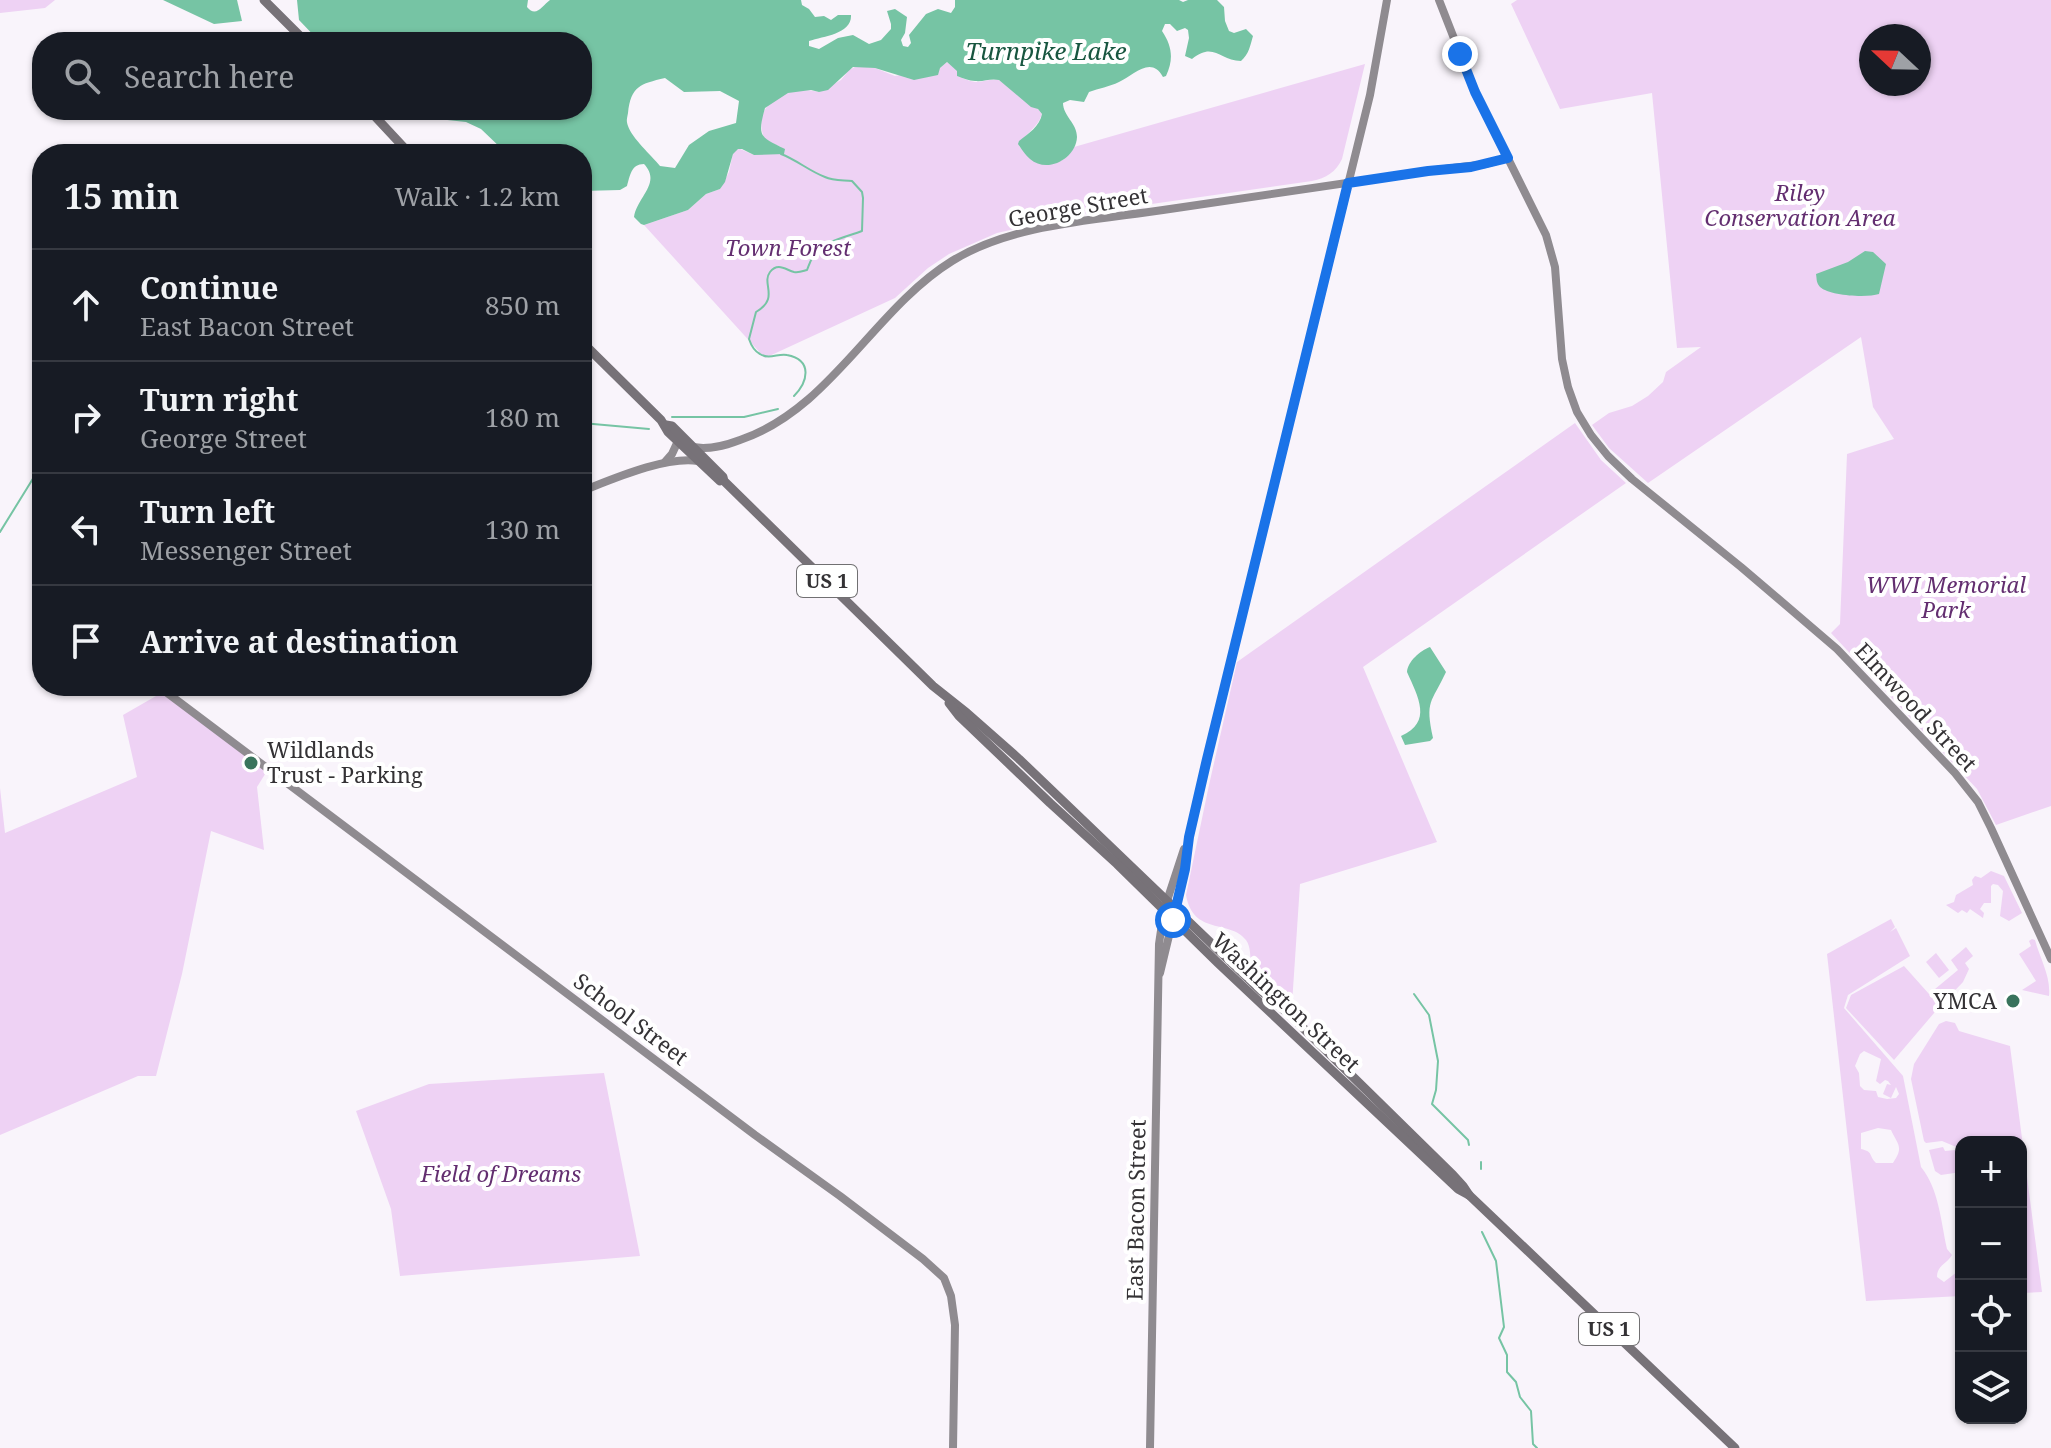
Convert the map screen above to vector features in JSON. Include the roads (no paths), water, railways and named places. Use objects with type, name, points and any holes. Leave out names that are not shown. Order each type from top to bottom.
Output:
[{"type":"main road","points":[[264,0],[296,32]]},
{"type":"main road","name":"East Bacon Street","points":[[1160,973],[1185,869],[1189,837],[1377,63],[1387,0]]},
{"type":"main road","name":"Elmwood Street","points":[[1439,0],[1475,92],[1545,232],[1559,292],[1562,359],[1568,387],[1577,412],[1591,435],[1608,456],[1666,508],[1837,649],[1955,773],[1985,815],[2051,959]]},
{"type":"main road","points":[[378,120],[401,144]]},
{"type":"main road","name":"George Street","points":[[693,447],[724,446],[782,421],[799,408],[918,286],[953,260],[974,250],[1024,233],[1069,224],[1471,167],[1508,158]]},
{"type":"main road","name":"Washington Street","points":[[592,352],[666,425],[668,432],[719,481],[724,481]]},
{"type":"main road","name":"Washington Street","points":[[666,425],[672,426],[712,465],[724,481],[944,696],[959,716],[1166,905],[1176,909],[1377,1101],[1469,1195],[1735,1448]]},
{"type":"main road","points":[[664,462],[678,441]]},
{"type":"main road","points":[[712,465],[714,454],[724,446]]},
{"type":"main road","points":[[592,487],[664,462],[698,461]]},
{"type":"main road","name":"School Street","points":[[171,696],[840,1196],[944,1278],[951,1296],[955,1325],[953,1448]]},
{"type":"main road","name":"East Bacon Street","points":[[1150,1448],[1159,944],[1166,905],[1189,837]]},
{"type":"main road","name":"Washington Street","points":[[1166,905],[1173,920],[1436,1169],[1469,1195]]},
{"type":"water","points":[[163,0],[237,0],[242,21],[214,24]]},
{"type":"water","name":"Turnpike Lake","points":[[297,0],[528,0],[527,7],[533,11],[539,10],[550,0],[801,0],[802,5],[815,17],[824,16],[831,20],[838,15],[851,15],[842,30],[809,41],[809,46],[819,49],[838,38],[853,35],[869,44],[881,40],[891,29],[887,11],[895,9],[907,17],[901,40],[903,46],[908,47],[911,43],[909,35],[926,14],[938,9],[951,13],[955,0],[1217,0],[1224,7],[1229,31],[1234,33],[1246,29],[1253,36],[1248,53],[1241,61],[1212,52],[1192,59],[1185,56],[1188,30],[1177,31],[1170,24],[1165,24],[1162,31],[1170,47],[1171,58],[1166,76],[1148,67],[1115,84],[1089,92],[1084,102],[1070,100],[1063,103],[1075,128],[1075,145],[1060,162],[1044,165],[1028,157],[1018,144],[1036,126],[1042,114],[999,80],[978,81],[957,76],[957,71],[947,62],[938,75],[914,80],[875,68],[853,67],[828,90],[788,93],[765,108],[761,131],[770,142],[785,149],[784,154],[754,155],[738,149],[733,154],[720,189],[706,194],[688,210],[644,225],[634,217],[650,184],[649,171],[644,164],[634,168],[627,186],[620,190],[592,191],[592,144],[497,144],[481,129],[466,122],[447,120],[592,120],[592,32],[310,32],[299,20]],"holes":[[[665,78],[684,92],[720,91],[739,101],[736,123],[709,131],[689,145],[675,168],[660,166],[630,131],[627,118],[629,104],[634,92],[643,85]]]},
{"type":"water","points":[[1865,251],[1873,252],[1886,264],[1879,294],[1849,295],[1820,287],[1816,274],[1848,262]]},
{"type":"water","points":[[1430,647],[1446,672],[1430,709],[1433,738],[1405,745],[1401,736],[1417,724],[1420,716],[1408,668],[1415,657]]},
{"type":"waterway","points":[[781,154],[828,178],[852,181],[862,192],[863,198],[862,231],[822,247],[807,270],[796,272],[776,268],[768,277],[769,296],[756,312],[749,339],[754,350],[764,356],[787,355],[801,362],[806,372],[805,378],[794,396]]},
{"type":"waterway","points":[[672,417],[744,417],[778,409]]},
{"type":"waterway","points":[[592,424],[649,429]]},
{"type":"waterway","points":[[0,532],[32,480]]},
{"type":"waterway","points":[[1414,994],[1429,1015],[1438,1061],[1432,1104],[1468,1140],[1469,1145]]},
{"type":"waterway","points":[[1481,1162],[1481,1169]]},
{"type":"waterway","points":[[1482,1232],[1496,1261],[1504,1327],[1499,1338],[1507,1355],[1507,1372],[1516,1382],[1520,1397],[1531,1411],[1533,1444],[1537,1448]]},
{"type":"place","name":"Wildlands Trust - Parking","points":[[251,763]]},
{"type":"place","name":"YMCA","points":[[2013,1001]]},
{"type":"park label","name":"Riley Conservation Area","points":[[1800,206]]},
{"type":"park label","name":"Town Forest","points":[[788,248]]},
{"type":"park label","name":"WWI Memorial Park","points":[[1946,598]]},
{"type":"park label","name":"Field of Dreams","points":[[501,1174]]}]
